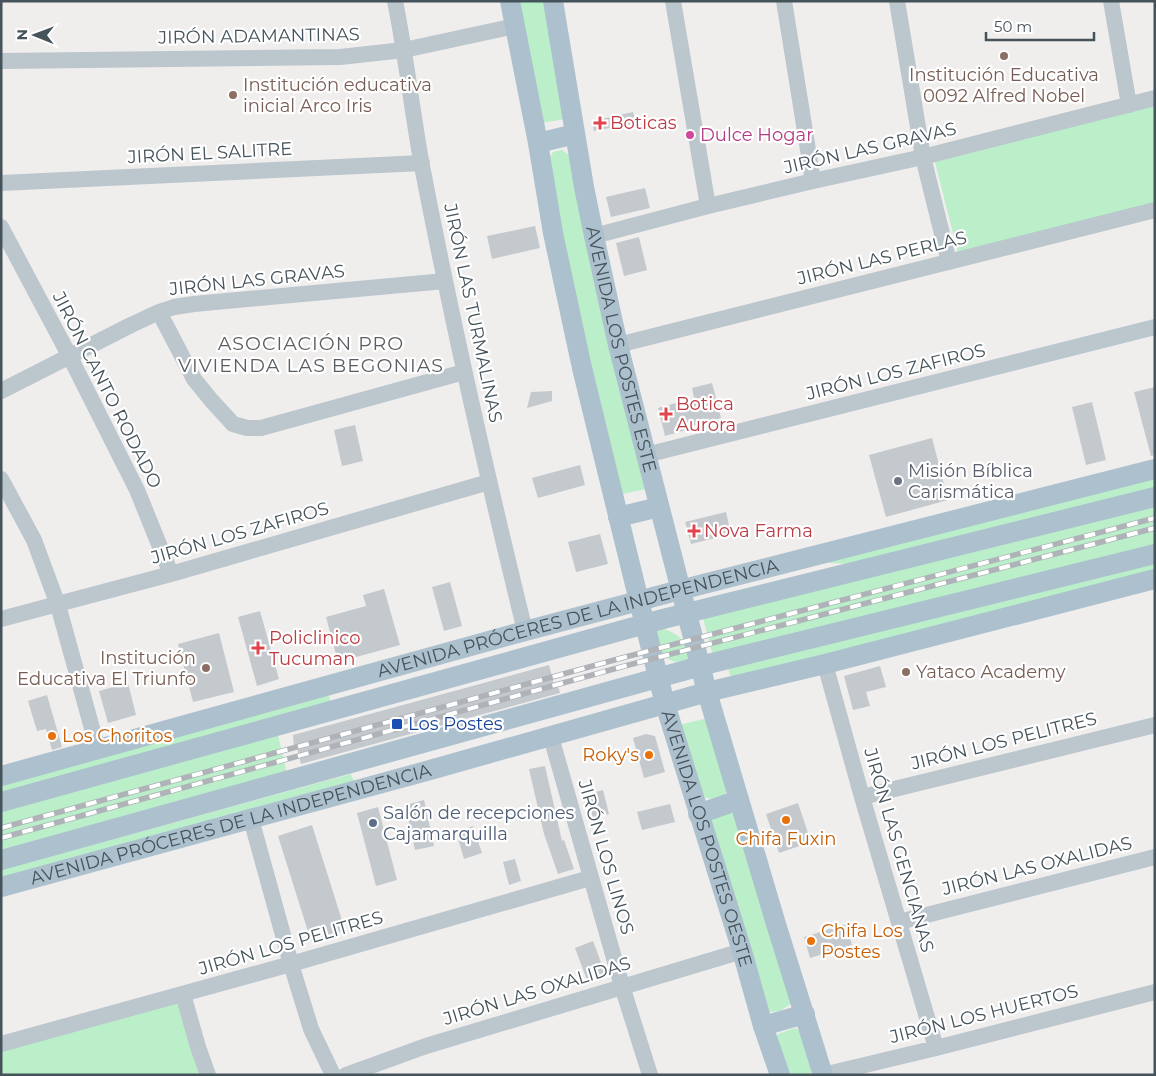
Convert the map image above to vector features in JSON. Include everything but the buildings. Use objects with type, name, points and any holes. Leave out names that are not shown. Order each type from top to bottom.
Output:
[{"type":"main road","points":[[510,1],[538,143],[553,232],[582,368],[639,601]]},
{"type":"main road","name":"AVENIDA LOS POSTES ESTE","points":[[553,1],[594,236],[618,345],[707,692]]},
{"type":"main road","points":[[538,143],[576,134]]},
{"type":"main road","name":"AVENIDA PRÓCERES DE LA INDEPENDENCIA","points":[[1,776],[525,631],[1155,469]]},
{"type":"main road","name":"AVENIDA PRÓCERES DE LA INDEPENDENCIA","points":[[1,802],[686,613],[1155,497]]},
{"type":"main road","points":[[618,517],[659,507]]},
{"type":"main road","name":"AVENIDA PRÓCERES DE LA INDEPENDENCIA","points":[[1,860],[700,666],[1155,554]]},
{"type":"main road","name":"AVENIDA PRÓCERES DE LA INDEPENDENCIA","points":[[1,886],[551,737],[707,692],[825,664],[1155,579]]},
{"type":"main road","name":"AVENIDA LOS POSTES OESTE","points":[[639,601],[665,704],[780,1075]]},
{"type":"main road","points":[[707,692],[823,1075]]},
{"type":"main road","points":[[698,814],[739,800]]},
{"type":"main road","points":[[764,1026],[805,1014]]},
{"type":"street","name":"JIRÓN LAS TURMALINAS","points":[[395,1],[422,163],[445,282],[489,482],[525,631]]},
{"type":"street","points":[[673,1],[708,206]]},
{"type":"street","points":[[784,1],[813,181]]},
{"type":"street","points":[[897,1],[923,158],[948,262]]},
{"type":"street","points":[[1111,1],[1129,105]]},
{"type":"street","name":"JIRÓN ADAMANTINAS","points":[[1,61],[340,57],[404,50],[515,26]]},
{"type":"street","name":"JIRÓN LAS GRAVAS","points":[[594,236],[813,181],[923,158],[1155,98]]},
{"type":"street","name":"JIRÓN EL SALITRE","points":[[1,183],[422,163]]},
{"type":"street","name":"JIRÓN LAS PERLAS","points":[[618,345],[1155,210]]},
{"type":"street","name":"JIRÓN CANTO RODADO","points":[[1,227],[137,490],[171,574]]},
{"type":"street","name":"JIRÓN LAS GRAVAS","points":[[1,391],[131,324],[174,307],[445,282]]},
{"type":"street","points":[[159,312],[194,379],[210,400],[233,424],[247,428],[261,428],[464,372]]},
{"type":"street","name":"JIRÓN LOS ZAFIROS","points":[[646,454],[1155,327]]},
{"type":"street","points":[[1,479],[34,540],[58,605],[98,750]]},
{"type":"street","name":"JIRÓN LOS ZAFIROS","points":[[1,619],[171,574],[489,482]]},
{"type":"street","name":"JIRÓN LAS GENCIANAS","points":[[825,664],[936,1048]]},
{"type":"street","name":"JIRÓN LOS PELITRES","points":[[862,797],[1155,725]]},
{"type":"street","name":"JIRÓN LOS LINOS","points":[[551,737],[590,878],[650,1075]]},
{"type":"street","points":[[251,819],[311,1029],[333,1075]]},
{"type":"street","name":"JIRÓN LAS OXALIDAS","points":[[899,922],[1155,857]]},
{"type":"street","name":"JIRÓN LOS PELITRES","points":[[1,1044],[291,964],[590,878]]},
{"type":"street","name":"JIRÓN LAS OXALIDAS","points":[[346,1075],[426,1046],[742,951]]},
{"type":"street","name":"JIRÓN LOS HUERTOS","points":[[823,1075],[1155,992]]},
{"type":"street","points":[[184,994],[198,1047],[208,1075]]},
{"type":"green space","points":[[516,1],[544,1],[565,119],[541,123]]},
{"type":"green space","points":[[1155,105],[1155,203],[958,253],[935,162]]},
{"type":"green space","points":[[562,150],[569,155],[646,489],[622,494],[584,356],[549,159],[553,152]]},
{"type":"green space","points":[[1155,477],[1155,490],[847,564],[818,562]]},
{"type":"green space","points":[[1155,505],[1155,544],[713,656],[703,618]]},
{"type":"green space","points":[[1155,561],[1155,572],[731,679],[728,668]]},
{"type":"green space","points":[[664,629],[683,640],[687,649],[688,661],[675,662],[662,656],[651,630]]},
{"type":"green space","points":[[328,694],[332,704],[1,797],[1,783]]},
{"type":"green space","points":[[708,718],[728,788],[725,795],[713,799],[701,795],[679,725]]},
{"type":"green space","points":[[278,735],[287,774],[1,852],[1,811]]},
{"type":"green space","points":[[351,774],[356,787],[1,881],[1,870]]},
{"type":"green space","points":[[731,813],[738,816],[792,1003],[780,1011],[769,1012],[709,823],[714,817]]},
{"type":"green space","points":[[178,1001],[201,1075],[1,1075],[1,1051]]},
{"type":"green space","points":[[795,1028],[803,1033],[818,1075],[787,1075],[775,1042],[778,1034]]},
{"type":"railway","points":[[1,828],[618,659],[1155,518]]},
{"type":"railway","points":[[1,838],[621,667],[1155,528]]},
{"type":"place","name":"Institución Educativa 0092 Alfred Nobel","points":[[1004,56]]},
{"type":"place","name":"Institución educativa inicial Arco Iris","points":[[233,95]]},
{"type":"place","name":"Boticas","points":[[600,123]]},
{"type":"place","name":"Dulce Hogar","points":[[690,135]]},
{"type":"place","name":"Botica Aurora","points":[[666,414]]},
{"type":"place","name":"Misión Bíblica Carismática","points":[[898,481]]},
{"type":"place","name":"Nova Farma","points":[[694,531]]},
{"type":"place","name":"Policlinico Tucuman","points":[[258,648]]},
{"type":"place","name":"Institución Educativa El Triunfo","points":[[206,668]]},
{"type":"place","name":"Yataco Academy","points":[[906,672]]},
{"type":"place","name":"Los Postes","points":[[397,724]]},
{"type":"place","name":"Los Choritos","points":[[52,736]]},
{"type":"place","name":"Roky's","points":[[649,755]]},
{"type":"place","name":"Chifa Fuxin","points":[[786,820]]},
{"type":"place","name":"Salón de recepciones Cajamarquilla","points":[[373,823]]},
{"type":"place","name":"Chifa Los Postes","points":[[811,941]]},
{"type":"district","name":"ASOCIACIÓN PRO VIVIENDA LAS BEGONIAS","points":[[311,354]]}]
